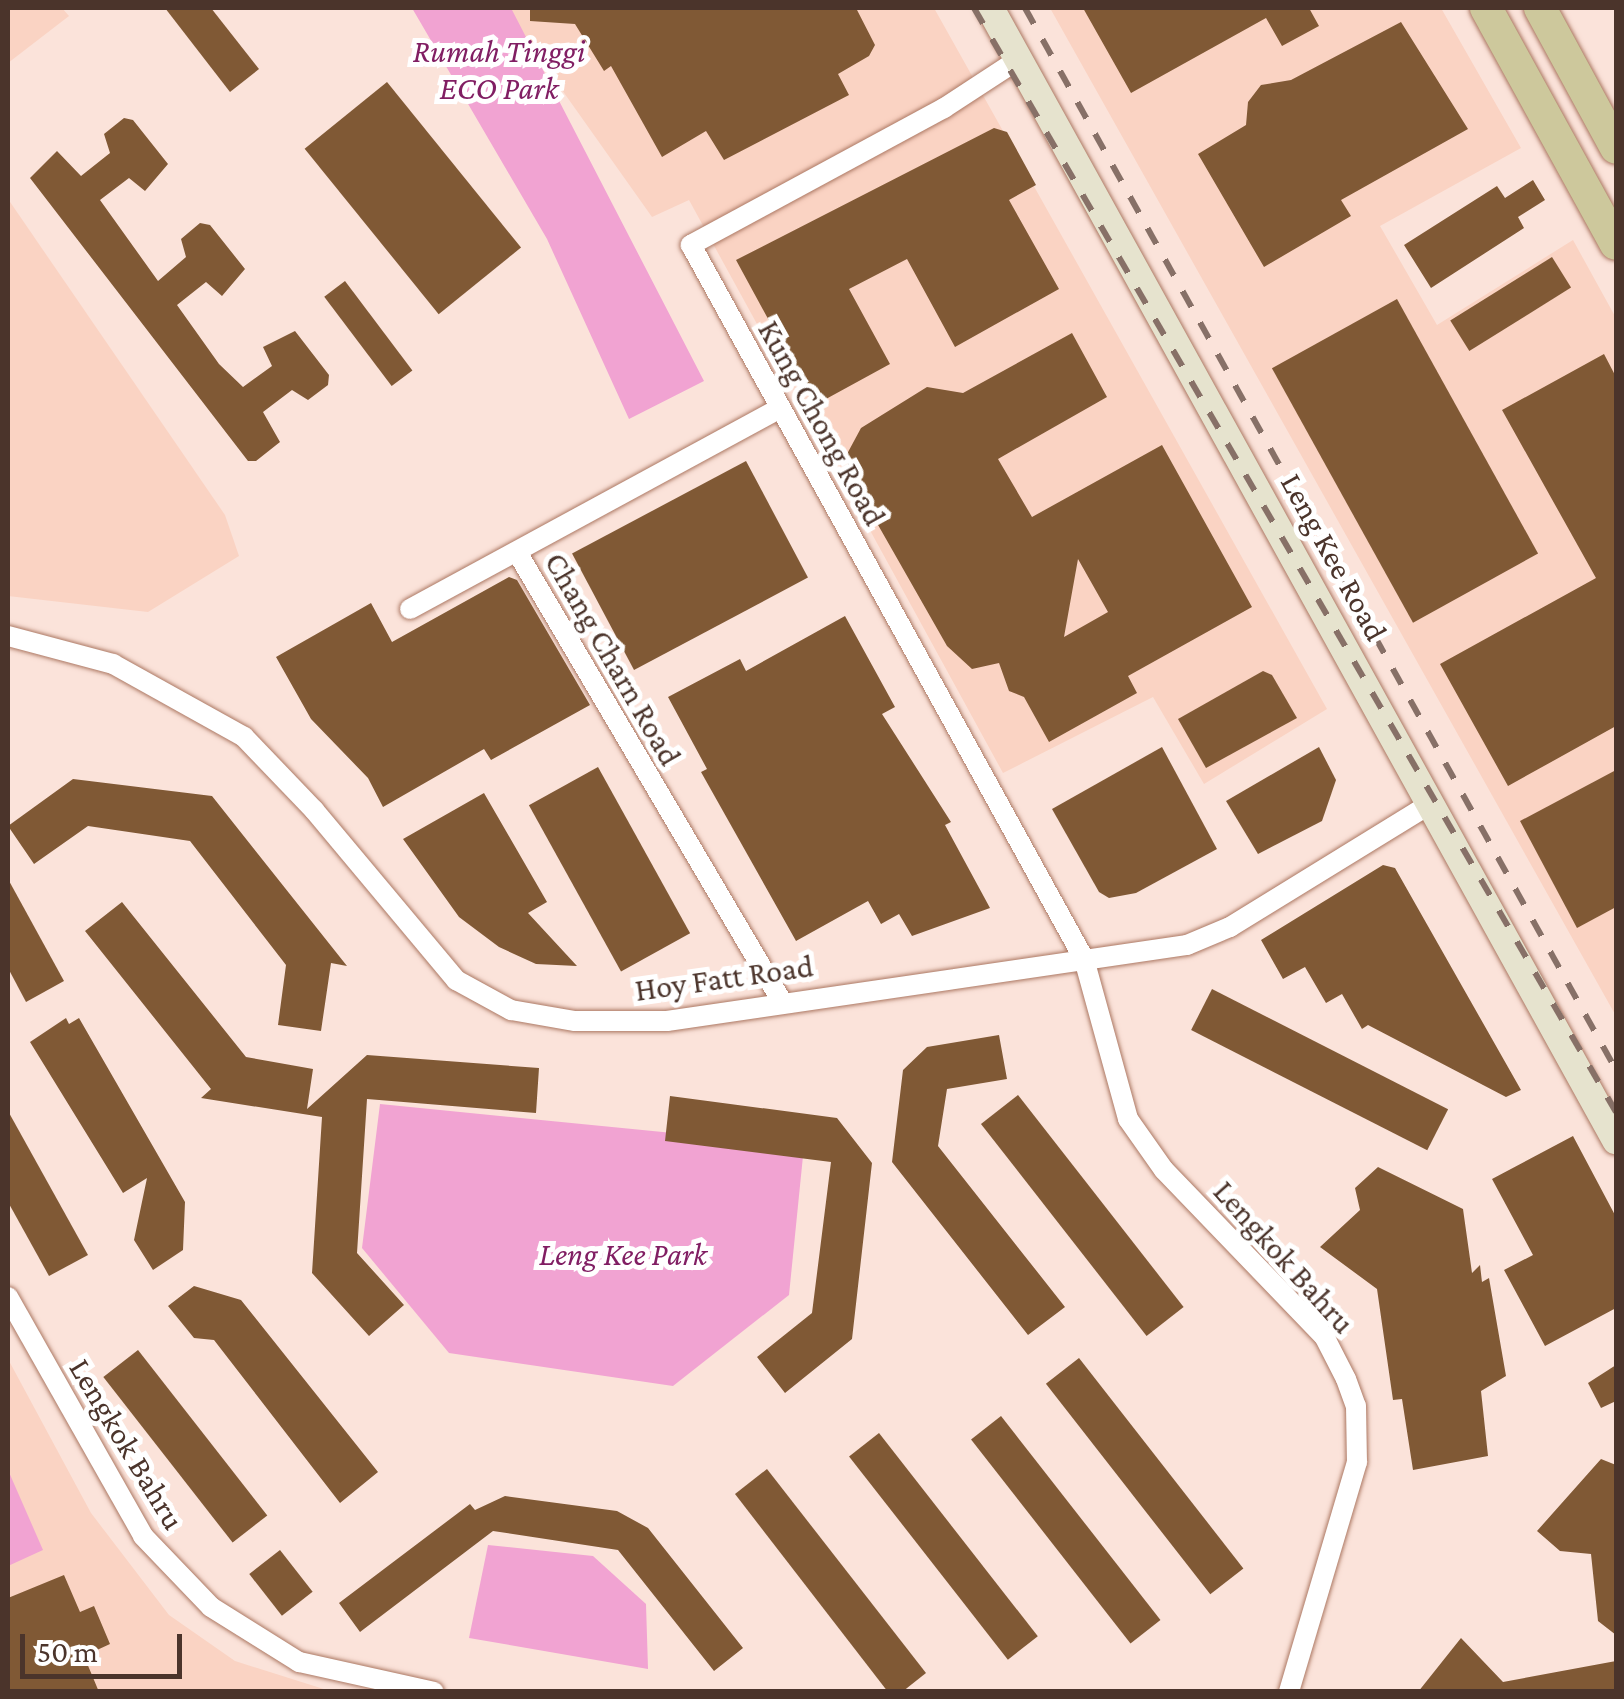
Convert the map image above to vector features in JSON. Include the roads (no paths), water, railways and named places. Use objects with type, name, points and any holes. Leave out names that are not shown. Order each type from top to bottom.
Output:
[{"type":"main road","points":[[1486,8],[1616,244]]},
{"type":"main road","points":[[1540,8],[1616,148]]},
{"type":"main road","points":[[1584,185],[1616,166]]},
{"type":"street","name":"Leng Kee Road","points":[[990,8],[1616,1140]]},
{"type":"street","name":"Kung Chong Road","points":[[1019,59],[944,108],[692,246],[1084,959]]},
{"type":"street","name":"Chang Charn Road","points":[[780,408],[517,552],[782,1000]]},
{"type":"street","points":[[410,609],[517,552]]},
{"type":"street","name":"Hoy Fatt Road","points":[[8,636],[113,664],[244,737],[314,810],[426,950],[483,1000],[540,1016],[596,1022],[667,1021],[782,1000],[1187,945],[1218,933],[1430,804]]},
{"type":"street","name":"Lengkok Bahru","points":[[1084,959],[1117,1091],[1143,1144],[1324,1336],[1356,1406],[1357,1462],[1348,1505],[1292,1668],[1289,1692]]},
{"type":"street","name":"Lengkok Bahru","points":[[8,1298],[143,1536],[212,1607],[300,1662],[434,1692]]},
{"type":"street","name":"Lengkok Bahru","points":[[1274,1692],[1292,1668]]},
{"type":"railway","points":[[974,8],[1616,1112]]},
{"type":"railway","points":[[1025,8],[1616,1070]]},
{"type":"park label","name":"Rumah Tinggi ECO Park","points":[[499,70]]},
{"type":"park label","name":"Leng Kee Park","points":[[623,1254]]}]
